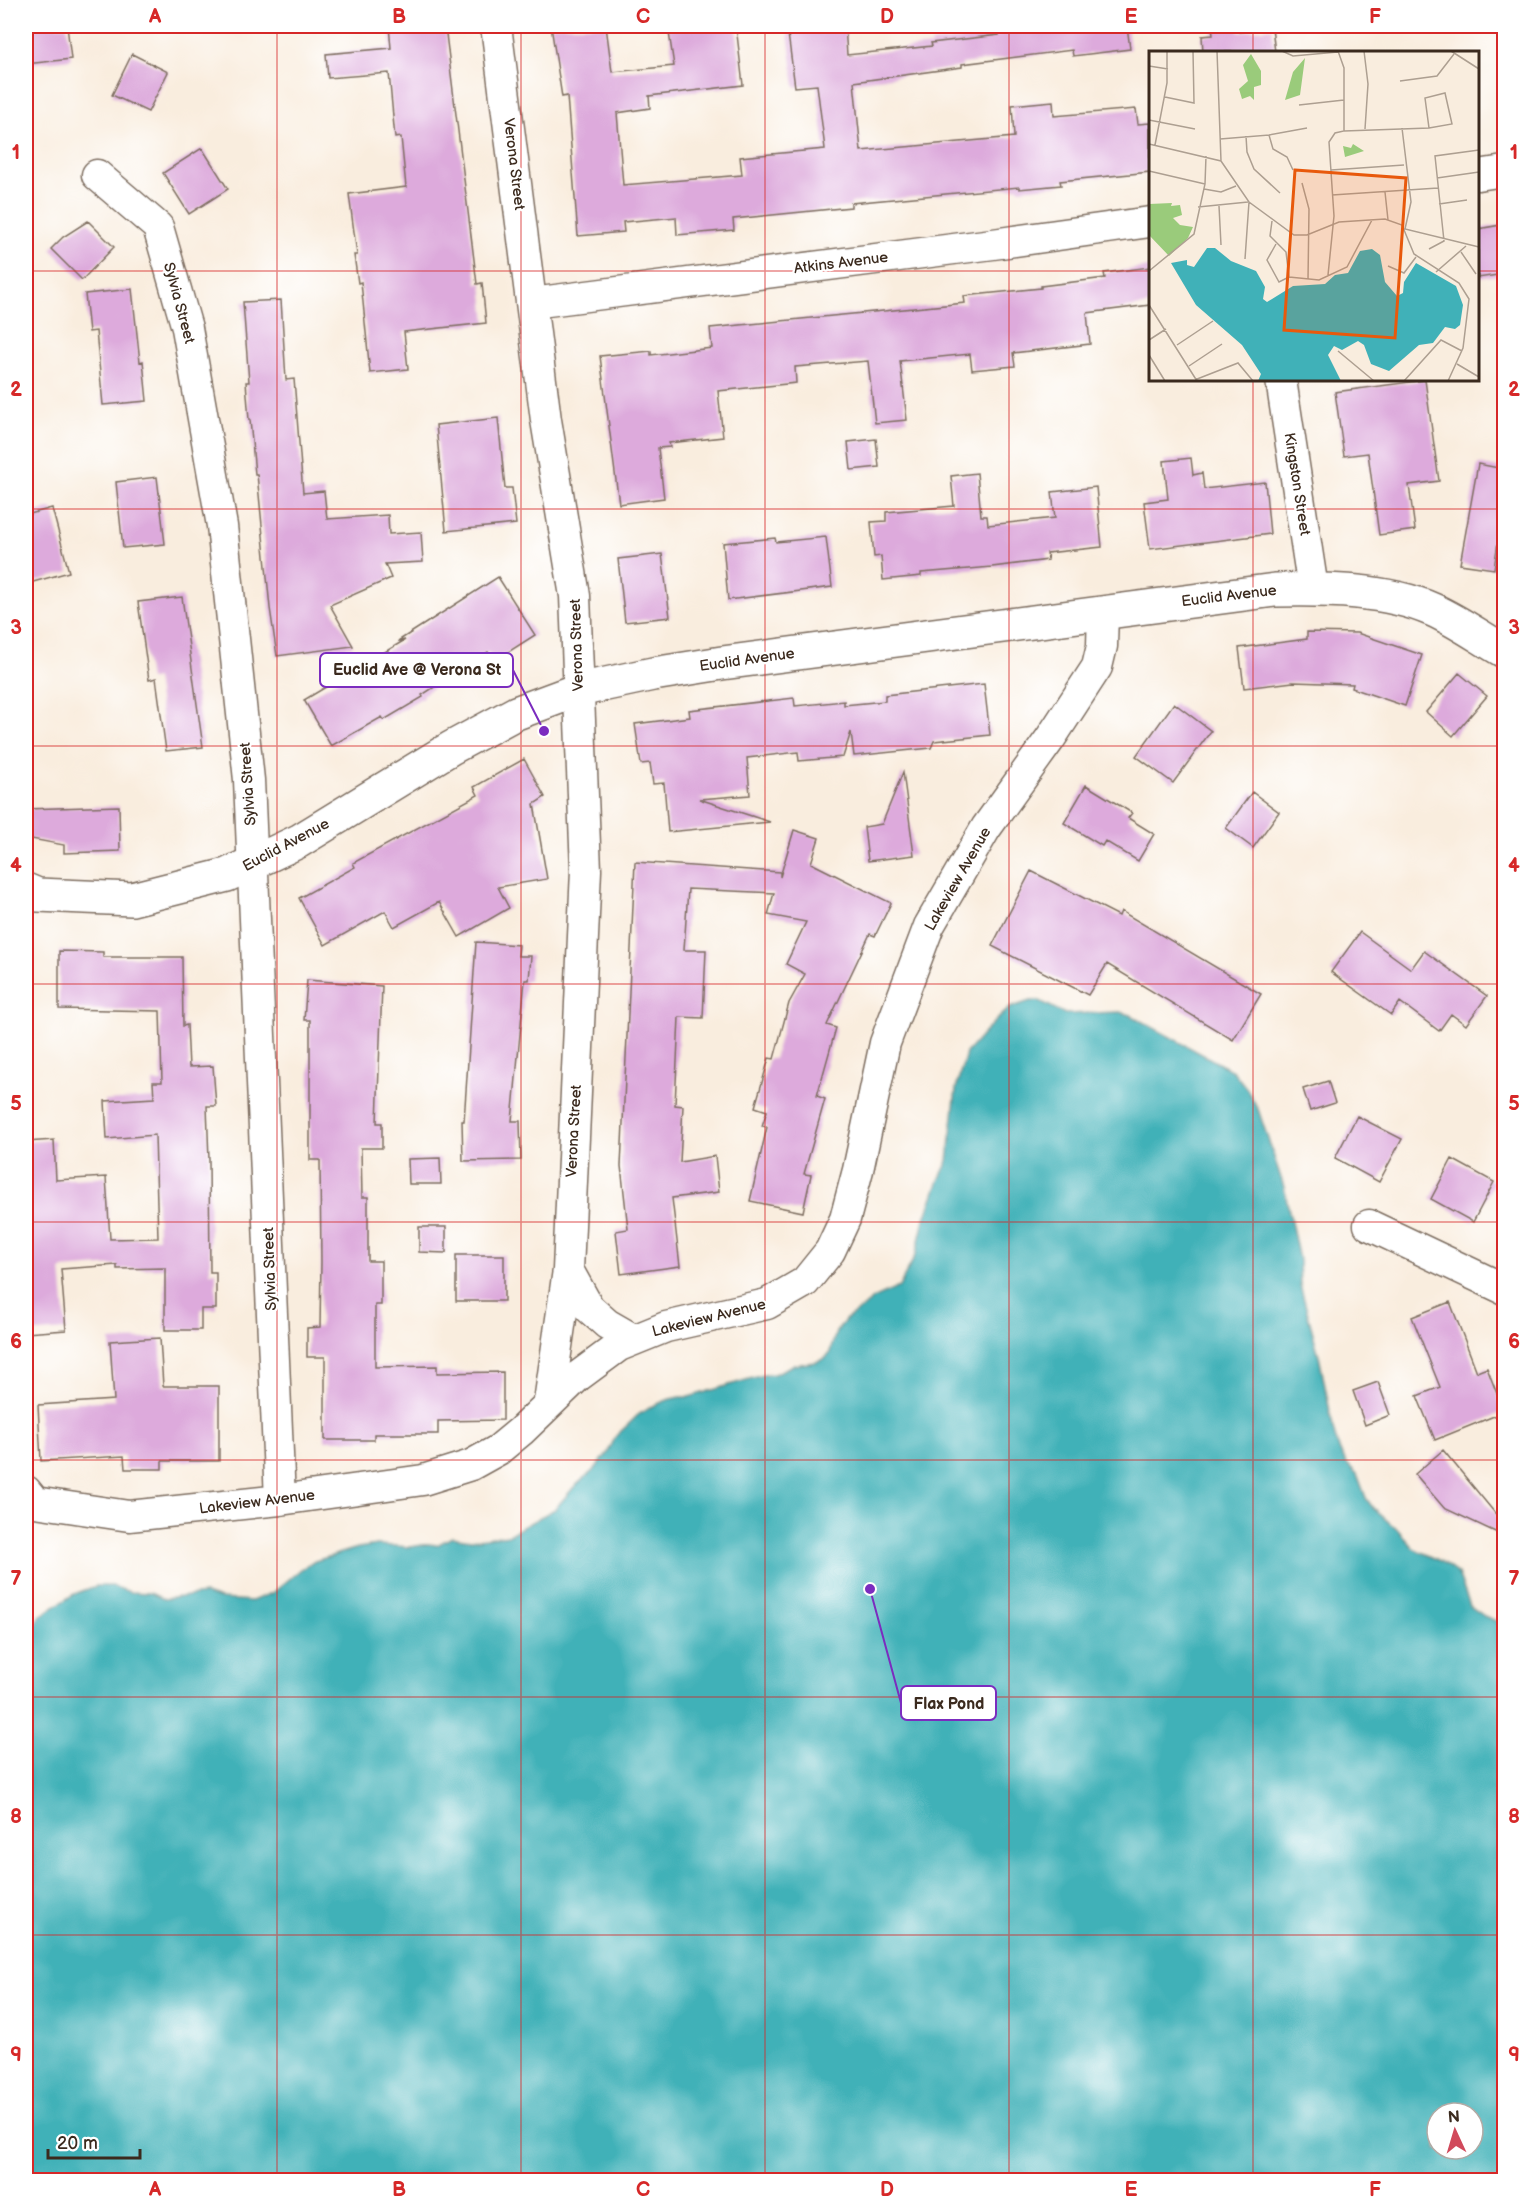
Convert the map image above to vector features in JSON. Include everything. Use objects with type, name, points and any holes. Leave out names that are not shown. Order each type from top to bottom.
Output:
[{"type":"street","name":"Verona Street","points":[[496,26],[546,420],[575,596],[586,870],[568,1270],[549,1402]]},
{"type":"street","points":[[1479,175],[1504,171]]},
{"type":"street","name":"Sylvia Street","points":[[96,175],[158,227],[187,328],[222,526],[249,780],[280,1500]]},
{"type":"street","name":"Atkins Avenue","points":[[531,303],[1149,222]]},
{"type":"street","name":"Kingston Street","points":[[1281,381],[1313,589]]},
{"type":"street","name":"Euclid Avenue","points":[[26,890],[38,895],[132,899],[227,875],[299,842],[492,725],[516,713],[578,690],[653,674],[1275,590],[1313,589],[1383,595],[1432,609],[1504,651]]},
{"type":"street","name":"Lakeview Avenue","points":[[26,1491],[35,1502],[129,1515],[280,1500],[423,1480],[471,1465],[498,1450],[521,1431],[549,1402],[619,1346],[682,1323],[767,1305],[805,1282],[830,1251],[843,1226],[858,1170],[885,1043],[929,926],[986,828],[1061,723],[1097,667],[1102,646],[1103,612]]},
{"type":"street","points":[[1369,1226],[1504,1289]]},
{"type":"street","points":[[568,1270],[589,1308],[607,1324],[633,1339]]},
{"type":"water","points":[[1030,1001],[1040,1001],[1065,1014],[1120,1012],[1130,1015],[1233,1071],[1247,1089],[1258,1109],[1284,1187],[1299,1260],[1300,1285],[1319,1356],[1340,1452],[1357,1474],[1366,1498],[1373,1508],[1400,1532],[1413,1548],[1440,1561],[1458,1574],[1470,1606],[1484,1616],[1504,1624],[1504,2180],[26,2180],[26,1635],[34,1628],[40,1616],[74,1594],[96,1586],[112,1586],[130,1592],[150,1593],[164,1599],[205,1594],[220,1599],[252,1601],[274,1592],[301,1569],[315,1561],[358,1548],[377,1545],[411,1547],[437,1545],[452,1537],[471,1540],[508,1535],[555,1509],[574,1487],[595,1469],[607,1454],[616,1436],[650,1407],[670,1399],[689,1397],[763,1375],[774,1374],[793,1365],[816,1362],[826,1358],[836,1332],[846,1319],[865,1307],[871,1300],[899,1287],[916,1254],[923,1224],[948,1161],[956,1089],[966,1053],[1010,1008]]},
{"type":"building","points":[[26,26],[67,26],[71,59],[26,64]]},
{"type":"building","points":[[389,26],[445,26],[477,284],[482,283],[486,323],[404,332],[408,369],[370,373],[361,282],[358,283],[354,255],[357,255],[349,194],[406,187],[401,137],[395,138],[389,73],[328,78],[326,54],[391,48]]},
{"type":"building","points":[[551,26],[606,26],[612,72],[674,66],[668,26],[736,26],[743,85],[649,96],[650,108],[617,113],[623,185],[742,175],[740,157],[825,149],[817,85],[795,87],[787,26],[845,26],[847,55],[932,46],[931,43],[1054,26],[1127,26],[1130,49],[1073,56],[1072,50],[962,64],[962,67],[854,82],[861,151],[1014,137],[1012,105],[1053,101],[1054,116],[1136,109],[1138,124],[1149,123],[1149,172],[1060,181],[1061,185],[851,203],[851,207],[733,219],[734,230],[677,235],[676,217],[623,222],[624,232],[578,236],[567,96],[562,97]]},
{"type":"building","points":[[1212,26],[1238,26],[1239,32],[1272,28],[1275,51],[1203,51],[1202,36],[1213,35]]},
{"type":"building","points":[[132,54],[168,72],[148,112],[112,95]]},
{"type":"building","points":[[202,148],[228,189],[189,214],[163,173]]},
{"type":"building","points":[[88,221],[114,247],[82,280],[51,249],[63,237]]},
{"type":"building","points":[[1501,225],[1504,274],[1479,278],[1479,229]]},
{"type":"building","points":[[1149,267],[1149,305],[1087,313],[1090,344],[1013,353],[1015,366],[972,370],[970,354],[900,361],[907,420],[875,423],[868,361],[795,367],[796,383],[718,391],[723,437],[669,443],[670,447],[658,448],[664,498],[619,504],[600,356],[651,351],[651,355],[712,348],[710,328],[965,303],[964,296],[1041,288],[1041,286],[1105,278],[1104,273]]},
{"type":"building","points":[[132,289],[147,401],[103,405],[96,331],[89,332],[85,294]]},
{"type":"building","points":[[281,300],[286,380],[294,379],[303,493],[324,491],[327,519],[388,515],[389,534],[421,532],[423,562],[385,564],[391,578],[330,605],[353,646],[277,656],[249,420],[246,382],[249,382],[243,302]]},
{"type":"building","points":[[1425,381],[1439,481],[1409,485],[1415,530],[1379,535],[1368,453],[1344,456],[1335,392]]},
{"type":"building","points":[[498,418],[505,488],[512,488],[516,524],[446,531],[436,425]]},
{"type":"building","points":[[876,439],[879,467],[851,470],[848,442]]},
{"type":"building","points":[[1191,458],[1193,475],[1202,473],[1204,489],[1265,482],[1270,534],[1150,549],[1144,502],[1168,499],[1164,461]]},
{"type":"building","points":[[1478,464],[1504,469],[1504,500],[1494,569],[1460,564]]},
{"type":"building","points":[[977,473],[981,516],[987,516],[988,525],[1055,518],[1052,492],[1096,487],[1102,547],[1047,553],[1048,560],[921,573],[921,576],[883,580],[881,556],[874,557],[871,522],[886,521],[886,512],[954,506],[951,476]]},
{"type":"building","points":[[157,477],[165,544],[123,548],[116,482]]},
{"type":"building","points":[[52,508],[69,572],[26,584],[26,515]]},
{"type":"building","points":[[826,537],[832,587],[728,600],[723,543],[775,538],[776,542]]},
{"type":"building","points":[[662,554],[670,617],[625,622],[618,559]]},
{"type":"building","points":[[498,577],[535,635],[494,661],[488,652],[422,695],[423,697],[384,720],[382,717],[331,746],[304,700],[405,640],[398,641]]},
{"type":"building","points":[[182,597],[203,747],[166,751],[156,678],[149,680],[138,602]]},
{"type":"building","points":[[1307,632],[1357,633],[1422,655],[1405,706],[1352,688],[1353,684],[1293,682],[1244,688],[1239,648],[1307,639]]},
{"type":"building","points":[[1459,673],[1487,696],[1453,736],[1426,712]]},
{"type":"building","points":[[984,684],[990,735],[934,741],[931,748],[854,756],[851,732],[843,757],[799,761],[798,752],[747,758],[750,795],[699,799],[770,822],[668,832],[664,783],[653,784],[650,763],[641,764],[635,724],[690,717],[689,710],[794,698],[795,706],[844,701],[844,705],[885,701],[885,695]]},
{"type":"building","points":[[1174,703],[1211,731],[1173,783],[1136,756]]},
{"type":"building","points":[[524,759],[545,797],[534,804],[547,879],[498,887],[509,908],[459,937],[439,902],[394,927],[385,911],[325,945],[299,898],[355,867],[353,863],[478,795],[474,787]]},
{"type":"building","points":[[903,772],[914,855],[868,861],[864,827],[882,824]]},
{"type":"building","points":[[1086,785],[1132,813],[1128,818],[1154,834],[1138,861],[1105,841],[1102,846],[1064,823]]},
{"type":"building","points":[[1252,792],[1279,812],[1253,848],[1226,828]]},
{"type":"building","points":[[119,806],[120,851],[64,853],[64,845],[26,838],[26,809]]},
{"type":"building","points":[[794,830],[819,838],[811,863],[891,903],[875,936],[870,934],[827,1025],[836,1028],[817,1096],[825,1099],[804,1174],[811,1175],[803,1212],[750,1201],[767,1127],[762,1126],[767,1111],[755,1107],[769,1058],[774,1059],[789,1003],[805,974],[786,964],[806,922],[768,915],[774,893],[688,889],[684,950],[706,950],[703,1018],[679,1017],[675,1105],[683,1106],[680,1162],[715,1156],[719,1192],[672,1198],[680,1266],[621,1274],[616,1231],[628,1229],[621,1166],[635,862],[780,872],[780,877]]},
{"type":"building","points":[[1031,871],[1119,916],[1121,911],[1261,994],[1233,1040],[1107,964],[1088,995],[992,946]]},
{"type":"building","points":[[1360,932],[1411,969],[1424,951],[1487,996],[1466,1025],[1451,1014],[1439,1031],[1400,1002],[1391,1015],[1331,972]]},
{"type":"building","points":[[476,942],[519,945],[518,956],[531,956],[529,980],[525,980],[512,1121],[520,1121],[521,1160],[463,1161],[462,1121],[464,1121]]},
{"type":"building","points":[[59,951],[103,952],[103,957],[182,957],[183,1026],[187,1025],[189,1067],[213,1066],[216,1106],[207,1106],[210,1272],[216,1272],[216,1309],[201,1309],[201,1330],[165,1330],[165,1268],[117,1269],[117,1265],[61,1269],[66,1330],[26,1333],[26,1142],[54,1140],[56,1180],[106,1177],[110,1239],[158,1238],[155,1135],[107,1139],[105,1101],[154,1098],[153,1082],[162,1082],[160,1011],[59,1009]]},
{"type":"building","points":[[307,980],[382,986],[377,1123],[382,1123],[382,1148],[361,1148],[362,1197],[368,1197],[368,1261],[381,1261],[381,1305],[375,1305],[375,1367],[437,1366],[437,1373],[503,1372],[503,1420],[438,1421],[438,1434],[374,1434],[374,1440],[325,1440],[325,1357],[307,1357],[307,1328],[320,1327],[321,1262],[320,1160],[310,1160],[310,1020],[304,1020]]},
{"type":"building","points":[[1328,1081],[1335,1103],[1310,1111],[1303,1089]]},
{"type":"building","points":[[1357,1116],[1402,1139],[1379,1182],[1335,1158]]},
{"type":"building","points":[[440,1158],[441,1184],[409,1184],[408,1159]]},
{"type":"building","points":[[1452,1159],[1494,1182],[1473,1222],[1431,1199]]},
{"type":"building","points":[[419,1227],[446,1227],[446,1253],[419,1252]]},
{"type":"building","points":[[456,1255],[504,1255],[504,1301],[456,1301]]},
{"type":"building","points":[[1450,1302],[1477,1372],[1487,1368],[1504,1412],[1435,1440],[1417,1396],[1440,1387],[1412,1317]]},
{"type":"building","points":[[160,1338],[163,1386],[219,1386],[219,1461],[162,1461],[162,1469],[125,1469],[124,1456],[41,1461],[38,1405],[114,1400],[110,1341]]},
{"type":"building","points":[[1378,1382],[1390,1415],[1365,1425],[1353,1391]]},
{"type":"building","points":[[1443,1450],[1504,1524],[1504,1536],[1444,1508],[1415,1474]]},
{"type":"place","name":"Euclid Ave @ Verona St","points":[[544,731]]},
{"type":"place","name":"Flax Pond","points":[[870,1589]]}]
